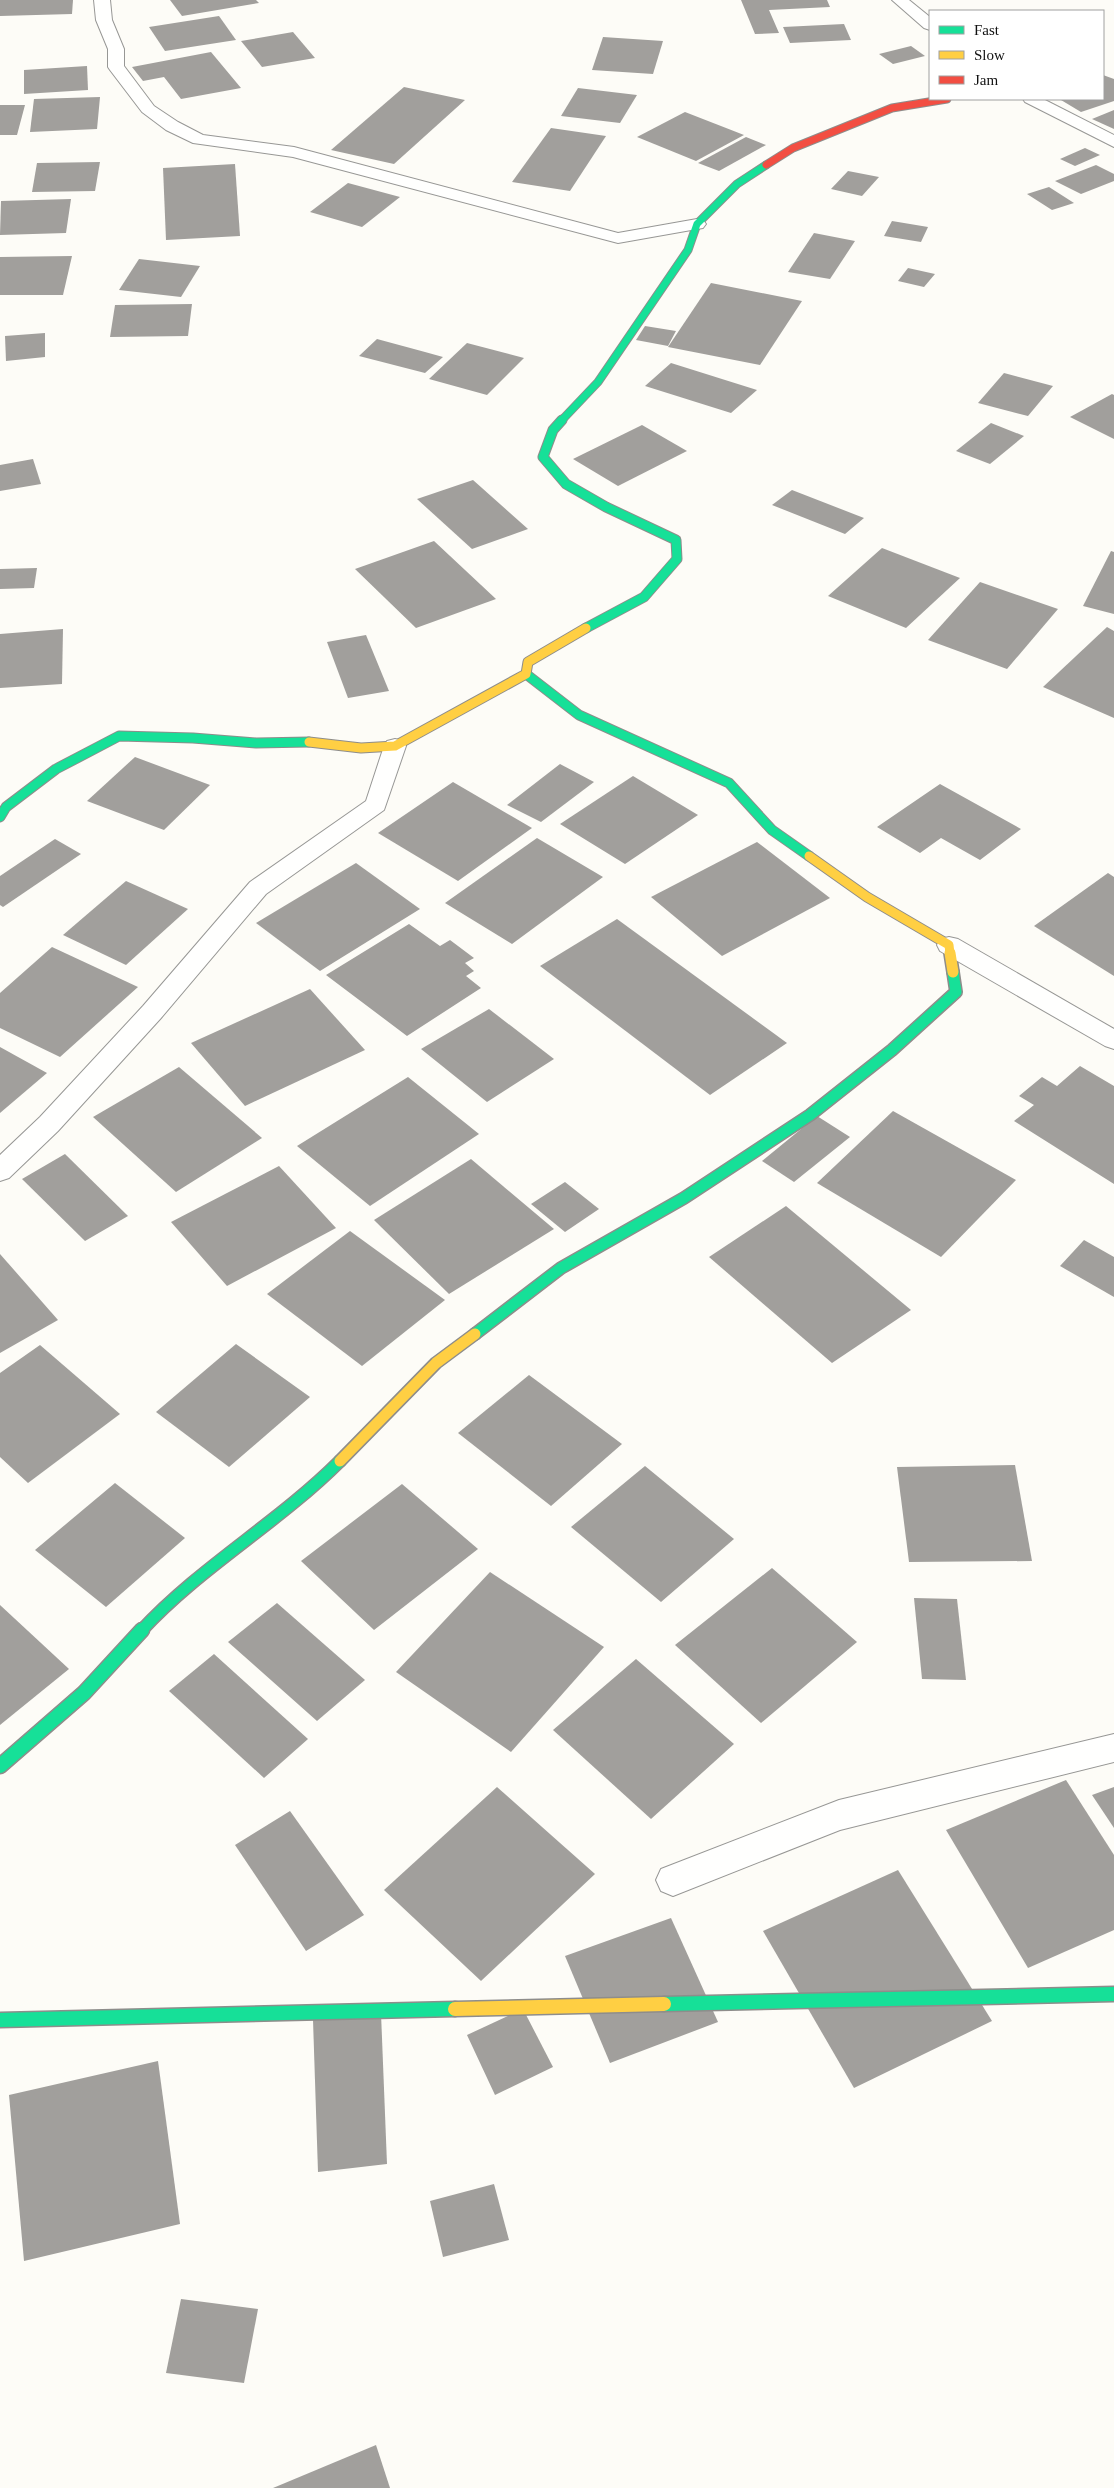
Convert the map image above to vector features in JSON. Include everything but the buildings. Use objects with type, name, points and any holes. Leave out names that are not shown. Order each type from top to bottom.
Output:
[{"type":"main road","points":[[526,674],[528,662],[557,643],[644,597],[677,559],[676,540],[606,507],[566,484],[543,457],[553,430],[598,382],[688,250],[697,224],[737,184],[793,148],[892,108],[941,100]]},
{"type":"main road","points":[[0,817],[6,807],[56,769],[119,736],[193,738],[256,743],[319,742],[361,748],[395,746],[526,674]]},
{"type":"main road","points":[[0,1766],[84,1693],[163,1607],[313,1488],[436,1363],[560,1268],[684,1198],[810,1115],[892,1050],[956,992],[949,945],[868,897],[772,830],[729,783],[579,715],[526,674]]},
{"type":"main road","points":[[0,2020],[1114,1994]]},
{"type":"street","points":[[102,0],[104,20],[116,49],[116,67],[137,92],[148,109],[172,126],[199,138],[294,152],[618,238],[697,224]]},
{"type":"street","points":[[900,0],[929,24]]},
{"type":"street","points":[[1034,100],[1114,142]]},
{"type":"street","points":[[0,1171],[49,1124],[132,1033],[258,888],[376,805],[395,746]]},
{"type":"street","points":[[949,945],[1114,1040]]},
{"type":"street","points":[[673,1880],[839,1815],[1114,1748]]},
{"type":"traffic: fast","points":[[586,628],[644,597],[677,559],[676,540],[606,507],[566,484],[543,457],[553,430],[598,382],[688,250],[697,224],[737,184],[766,165]]},
{"type":"traffic: fast","points":[[526,674],[579,715],[729,783],[772,830],[809,856]]},
{"type":"traffic: fast","points":[[0,817],[6,807],[56,769],[119,736],[193,738],[256,743],[309,742]]},
{"type":"traffic: fast","points":[[475,1334],[561,1268],[684,1198],[810,1115],[892,1050],[956,992],[953,972]]},
{"type":"traffic: fast","points":[[0,1766],[84,1693],[163,1607],[313,1488],[340,1461]]},
{"type":"traffic: fast","points":[[664,2004],[1114,1994]]},
{"type":"traffic: fast","points":[[0,2020],[455,2009]]},
{"type":"traffic: slow","points":[[309,742],[361,748],[395,746],[526,674],[528,662],[586,628]]},
{"type":"traffic: slow","points":[[809,856],[867,897],[949,945],[953,972]]},
{"type":"traffic: slow","points":[[340,1461],[436,1363],[475,1334]]},
{"type":"traffic: slow","points":[[455,2009],[664,2004]]},
{"type":"traffic: jam","points":[[766,165],[793,148],[892,108],[941,100]]}]
